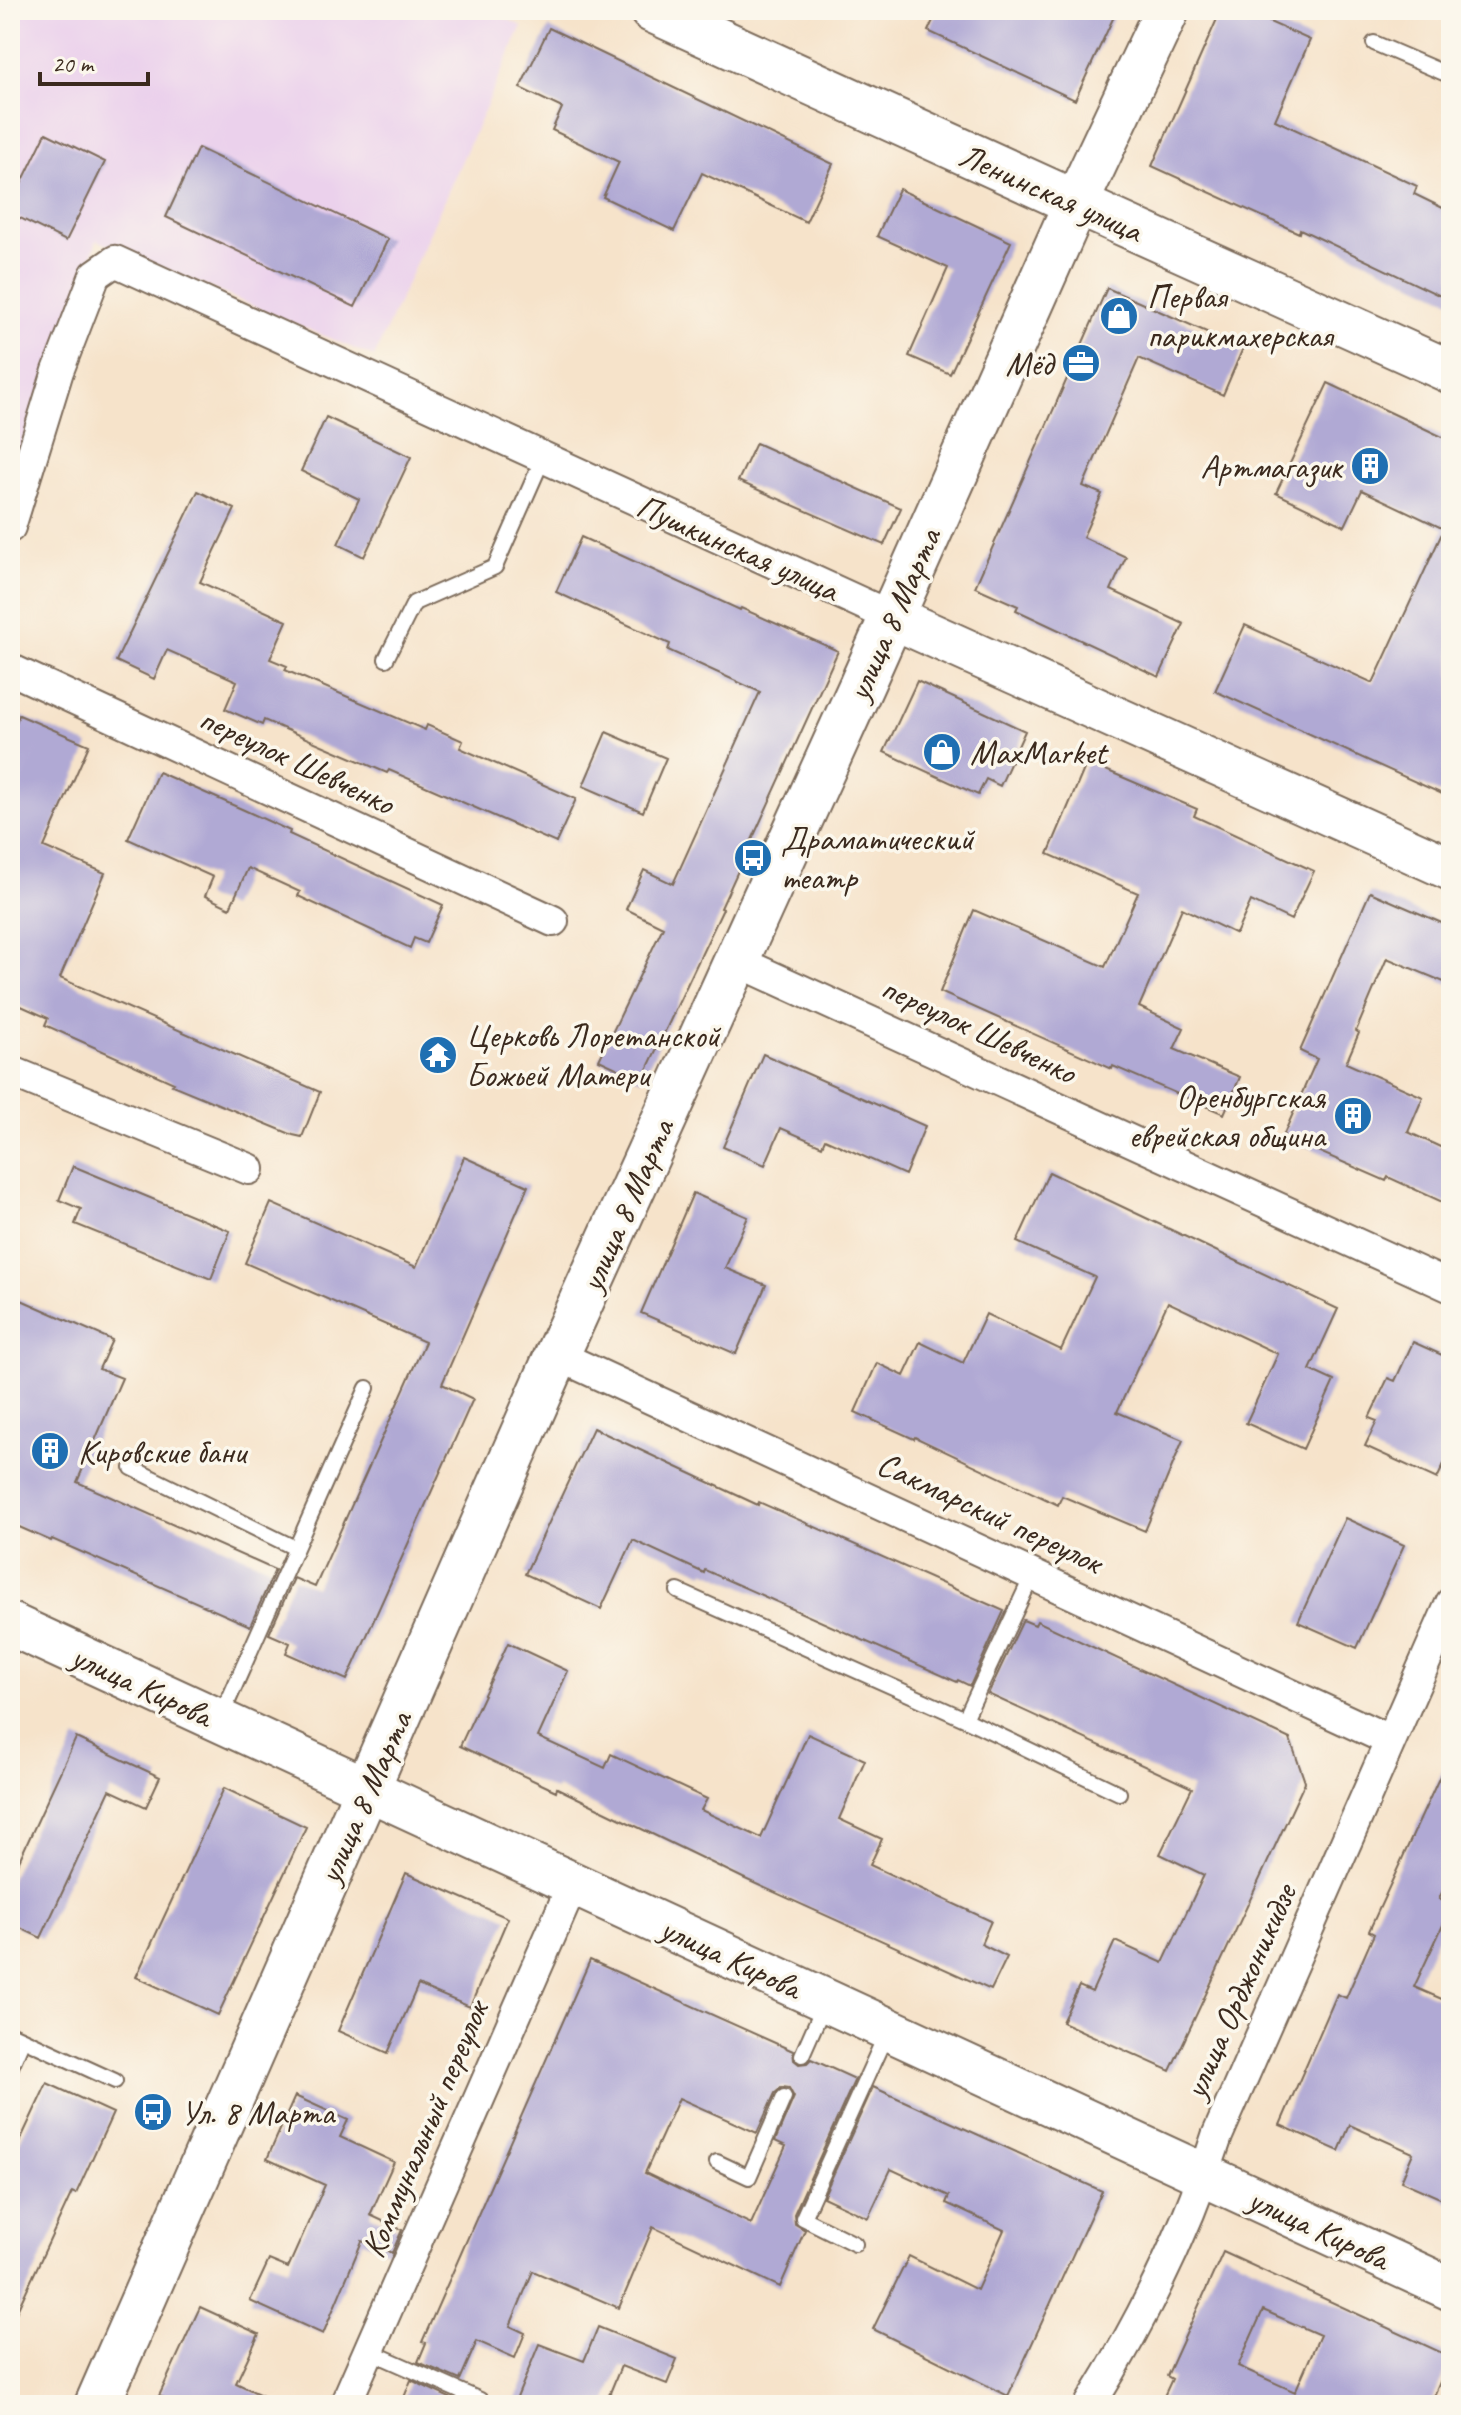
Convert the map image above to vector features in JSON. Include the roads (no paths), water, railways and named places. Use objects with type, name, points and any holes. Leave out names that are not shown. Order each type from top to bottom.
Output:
[{"type":"main road","name":"улица 8 Марта","points":[[105,2399],[557,1355],[1076,203],[1167,10]]},
{"type":"main road","name":"Ленинская улица","points":[[679,16],[1076,203],[1451,372]]},
{"type":"main road","name":"Пушкинская улица","points":[[892,617],[1451,869]]},
{"type":"main road","name":"улица Кирова","points":[[10,1624],[1451,2289]]},
{"type":"street","name":"Пушкинская улица","points":[[10,527],[58,371],[95,275],[115,261],[892,617]]},
{"type":"street","name":"переулок Шевченко","points":[[10,669],[553,921]]},
{"type":"street","name":"переулок Шевченко","points":[[737,961],[1451,1287]]},
{"type":"street","points":[[10,1071],[249,1169]]},
{"type":"street","name":"Сакмарский переулок","points":[[557,1355],[1389,1740]]},
{"type":"street","name":"улица Орджоникидзе","points":[[1090,2405],[1111,2371],[1190,2216],[1217,2136],[1451,1603]]},
{"type":"street","name":"Коммунальный переулок","points":[[345,2405],[573,1884]]},
{"type":"lane","points":[[1374,43],[1451,76]]},
{"type":"lane","points":[[386,659],[414,603],[495,567],[543,458]]},
{"type":"lane","points":[[220,1721],[367,1388]]},
{"type":"lane","points":[[132,1468],[295,1548]]},
{"type":"lane","points":[[965,1719],[1033,1574]]},
{"type":"lane","points":[[678,1591],[965,1719],[1119,1793]]},
{"type":"lane","points":[[802,2055],[826,2000]]},
{"type":"lane","points":[[855,2244],[803,2218],[888,2028]]},
{"type":"lane","points":[[10,2069],[17,2036],[115,2081]]},
{"type":"lane","points":[[717,2162],[749,2177],[784,2097]]},
{"type":"lane","points":[[369,2351],[480,2400],[483,2405]]},
{"type":"place","name":"Первая парикмахерская","points":[[1119,316]]},
{"type":"place","name":"Мёд","points":[[1081,363]]},
{"type":"place","name":"Артмагазик","points":[[1370,466]]},
{"type":"place","name":"MaxMarket","points":[[942,752]]},
{"type":"place","name":"Драматический театр","points":[[753,858]]},
{"type":"place","name":"Церковь Лоретанской Божьей Матери","points":[[438,1055]]},
{"type":"place","name":"Оренбургская еврейская община","points":[[1353,1116]]},
{"type":"place","name":"Кировские бани","points":[[50,1451]]},
{"type":"place","name":"Ул. 8 Марта","points":[[153,2112]]}]
